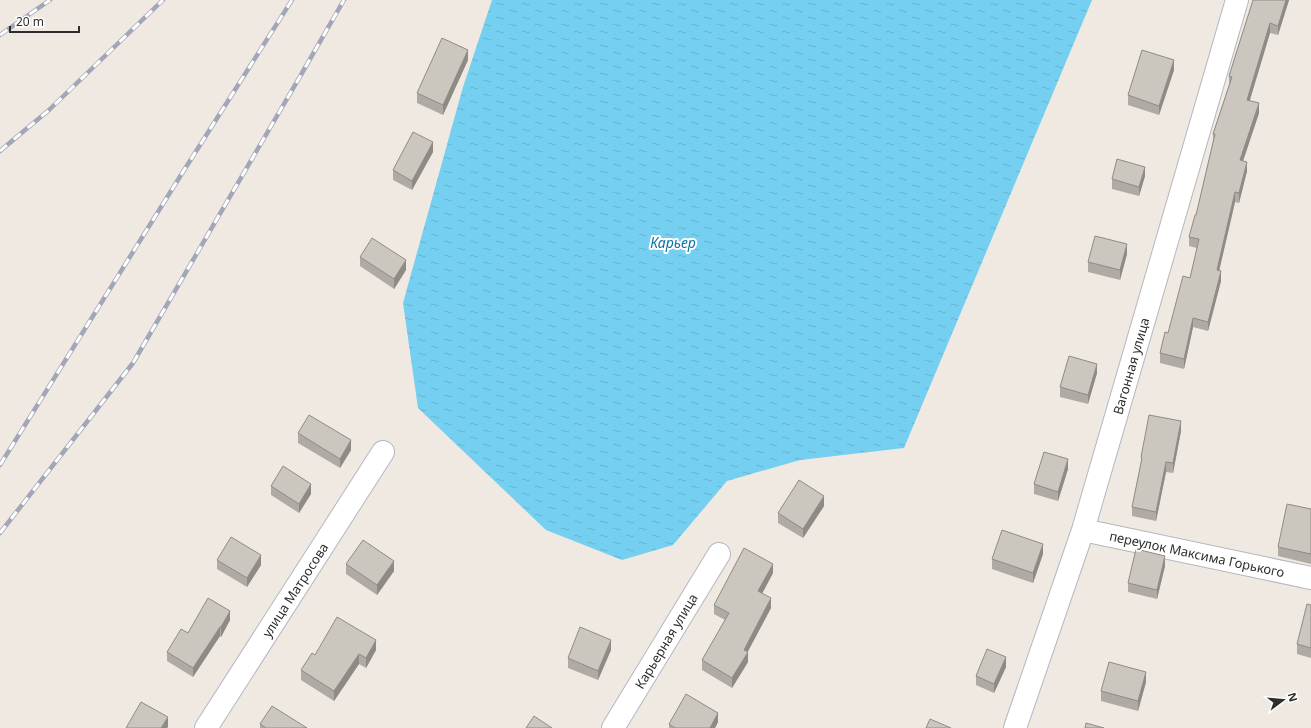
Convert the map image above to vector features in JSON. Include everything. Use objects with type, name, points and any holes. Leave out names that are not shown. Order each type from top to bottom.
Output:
[{"type":"street","name":"Вагонная улица","points":[[1015,728],[1083,530],[1237,0]]},
{"type":"street","name":"улица Матросова","points":[[206,728],[383,452]]},
{"type":"street","name":"переулок Максима Горького","points":[[1083,530],[1311,578]]},
{"type":"street","name":"Карьерная улица","points":[[613,728],[719,554]]},
{"type":"water","name":"Карьер","points":[[492,0],[1092,0],[904,448],[800,460],[727,481],[673,545],[622,560],[546,530],[418,408],[403,303],[463,87]]},
{"type":"building","points":[[1253,0],[1286,0],[1278,26],[1270,23],[1247,100],[1259,103],[1240,160],[1247,162],[1239,193],[1235,192],[1217,270],[1221,271],[1208,322],[1193,318],[1184,359],[1160,353],[1165,332],[1168,333],[1183,276],[1190,278],[1199,239],[1189,237],[1196,215],[1215,134],[1213,134],[1232,77],[1229,76]]},
{"type":"building","points":[[442,38],[468,50],[443,105],[417,93]]},
{"type":"building","points":[[1142,50],[1174,60],[1159,106],[1128,95]]},
{"type":"building","points":[[413,132],[433,142],[412,181],[393,170]]},
{"type":"building","points":[[1117,159],[1145,167],[1139,187],[1112,179]]},
{"type":"building","points":[[1095,236],[1127,244],[1120,270],[1088,262]]},
{"type":"building","points":[[372,238],[406,260],[394,279],[360,257]]},
{"type":"building","points":[[1069,356],[1097,364],[1088,395],[1060,387]]},
{"type":"building","points":[[309,415],[351,440],[340,459],[298,433]]},
{"type":"building","points":[[1149,415],[1181,421],[1173,463],[1166,462],[1156,512],[1132,507]]},
{"type":"building","points":[[1044,452],[1068,459],[1058,492],[1034,484]]},
{"type":"building","points":[[283,466],[311,484],[299,504],[271,486]]},
{"type":"building","points":[[799,480],[824,496],[803,529],[778,513]]},
{"type":"building","points":[[1287,504],[1311,509],[1311,554],[1278,547]]},
{"type":"building","points":[[1002,530],[1043,544],[1033,573],[992,559]]},
{"type":"building","points":[[231,537],[261,555],[247,578],[217,560]]},
{"type":"building","points":[[363,540],[394,561],[377,585],[346,564]]},
{"type":"building","points":[[744,548],[773,564],[758,591],[771,598],[744,650],[748,652],[732,678],[702,660],[729,613],[714,605]]},
{"type":"building","points":[[1136,549],[1165,556],[1157,590],[1128,583]]},
{"type":"building","points":[[208,598],[230,611],[193,668],[167,652],[181,629],[188,633]]},
{"type":"building","points":[[1307,604],[1311,605],[1311,648],[1297,644]]},
{"type":"building","points":[[337,617],[376,640],[366,658],[359,654],[334,691],[301,670],[312,653],[315,655]]},
{"type":"building","points":[[580,627],[611,640],[598,671],[568,658]]},
{"type":"building","points":[[987,649],[1006,657],[994,684],[976,676]]},
{"type":"building","points":[[1109,662],[1146,672],[1138,701],[1101,691]]},
{"type":"building","points":[[686,694],[718,713],[710,728],[675,728],[669,724]]},
{"type":"building","points":[[141,702],[168,717],[161,728],[126,728]]},
{"type":"building","points":[[272,706],[307,728],[266,728],[260,724]]},
{"type":"building","points":[[534,716],[552,728],[526,728]]},
{"type":"building","points":[[930,719],[951,728],[926,728]]},
{"type":"building","points":[[1086,723],[1104,728],[1085,728]]},
{"type":"railway","points":[[0,35],[50,0]]},
{"type":"railway","points":[[0,151],[49,110],[163,0]]},
{"type":"railway","points":[[0,465],[292,0]]},
{"type":"railway","points":[[0,533],[133,363],[344,0]]}]
